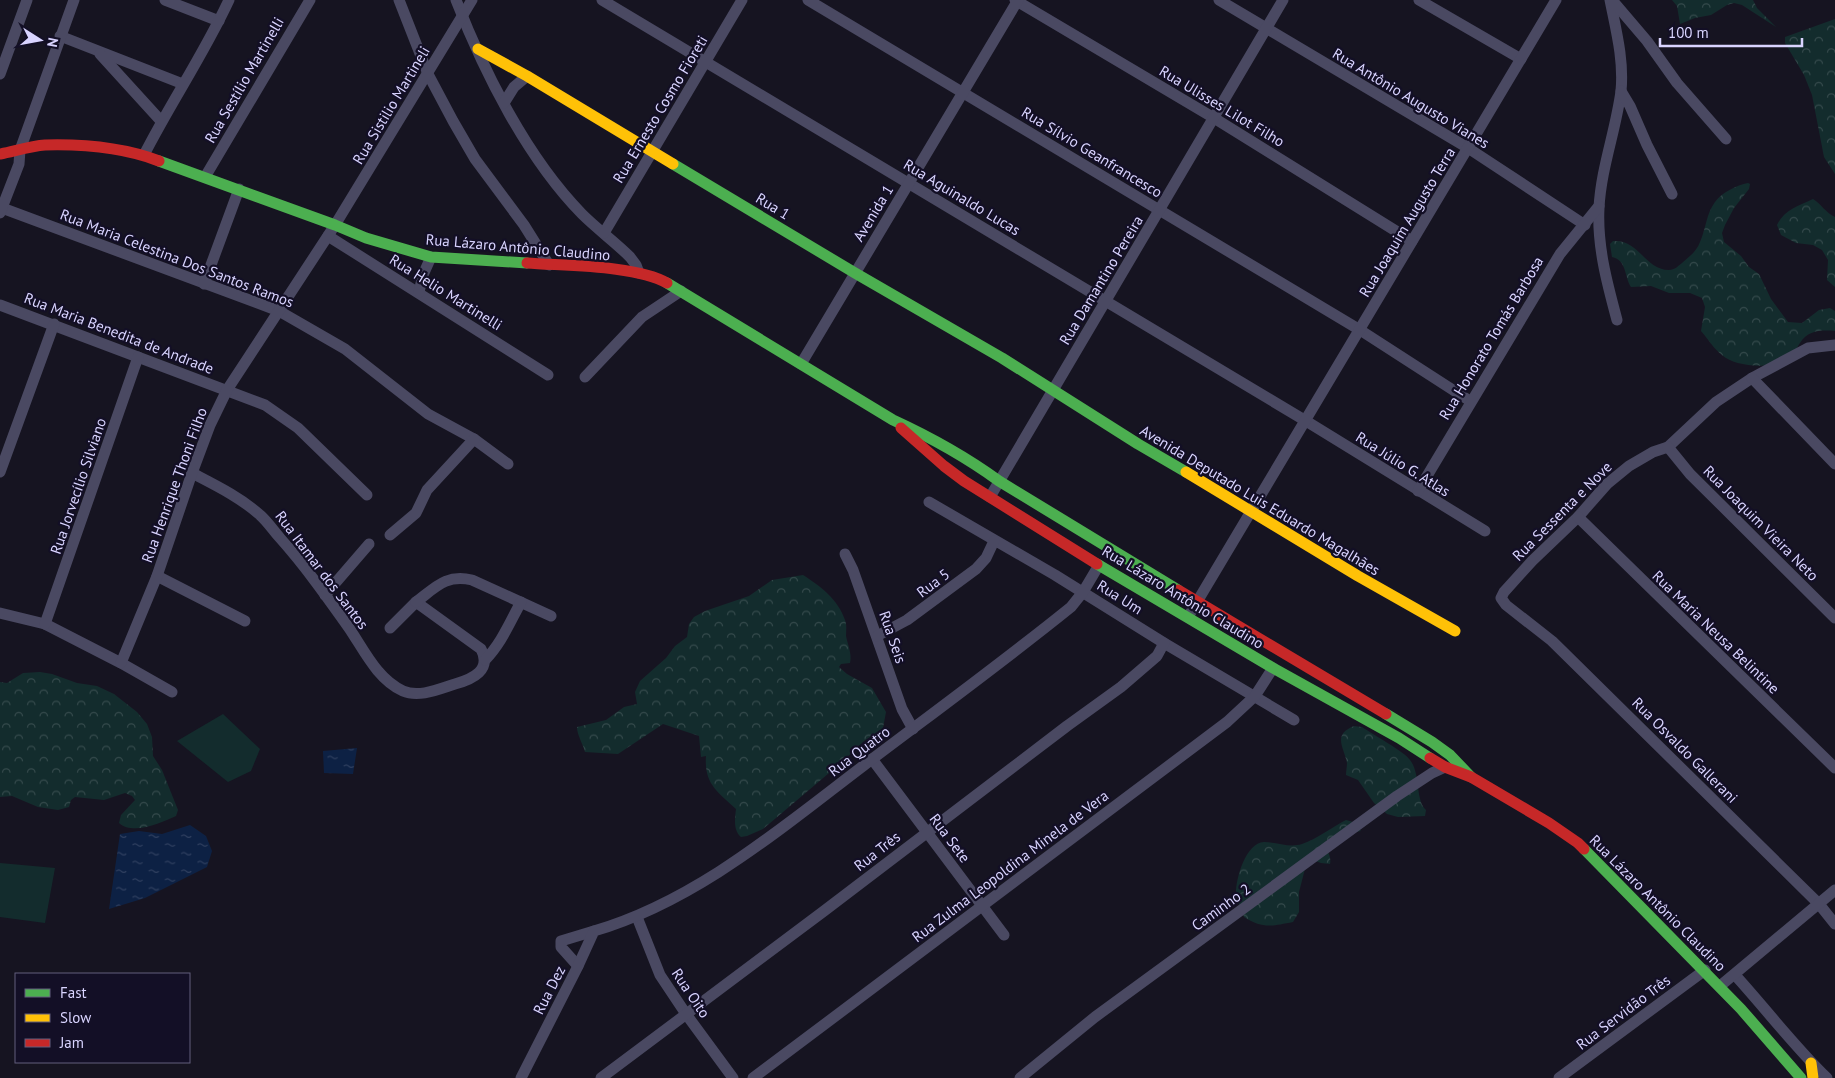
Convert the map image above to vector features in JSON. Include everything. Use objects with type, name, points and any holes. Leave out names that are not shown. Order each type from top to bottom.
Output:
[{"type":"main road","name":"Rua 1","points":[[478,50],[527,76],[855,273],[1002,358],[1052,391]]},
{"type":"main road","name":"Rua Lázaro Antônio Claudino","points":[[0,154],[44,146],[72,146],[106,148],[144,155],[336,224],[366,238],[431,257],[600,268],[639,273],[658,278],[681,290],[893,420],[920,432],[976,464],[999,481],[1098,542],[1432,742],[1450,755],[1471,777]]},
{"type":"main road","name":"Avenida Deputado Luis Eduardo Magalhães","points":[[1052,391],[1358,576],[1455,631]]},
{"type":"main road","name":"Rua Lázaro Antônio Claudino","points":[[893,420],[944,466],[1099,565],[1273,668],[1399,738],[1445,767],[1471,777],[1549,823],[1578,843],[1720,986],[1801,1078]]},
{"type":"main road","points":[[1811,1063],[1813,1078]]},
{"type":"street","points":[[0,74],[27,0]]},
{"type":"street","points":[[1,211],[19,164],[20,150],[74,0]]},
{"type":"street","points":[[165,0],[219,21]]},
{"type":"street","points":[[144,155],[229,0]]},
{"type":"street","name":"Rua Sestílio Martinelli","points":[[205,177],[310,0]]},
{"type":"street","points":[[399,0],[428,74],[475,159],[524,225],[549,265]]},
{"type":"street","points":[[456,0],[504,104],[546,172],[583,214],[630,257],[639,273]]},
{"type":"street","name":"Rua Sistilio Martineli","points":[[336,224],[472,0]]},
{"type":"street","name":"Rua Aguinaldo Lucas","points":[[602,0],[1306,421]]},
{"type":"street","name":"Rua Ernesto Cosmo Fioreti","points":[[604,233],[742,0]]},
{"type":"street","name":"Rua Sílvio Geanfrancesco","points":[[808,0],[1360,330],[1470,401]]},
{"type":"street","name":"Avenida 1","points":[[801,364],[1017,0]]},
{"type":"street","name":"Rua Ulisses Lilot Filho","points":[[1017,0],[1214,118],[1412,241]]},
{"type":"street","name":"Rua Antônio Augusto Vianes","points":[[1219,0],[1468,148],[1585,225]]},
{"type":"street","name":"Rua Damantino Pereira","points":[[990,497],[1283,0]]},
{"type":"street","points":[[1418,0],[1521,59]]},
{"type":"street","name":"Rua Joaquim Augusto Terra","points":[[1360,330],[1556,0]]},
{"type":"street","points":[[1611,0],[1622,69],[1621,91],[1599,206],[1600,238],[1604,269],[1617,320]]},
{"type":"street","points":[[1611,0],[1647,41],[1677,83],[1726,139]]},
{"type":"street","points":[[60,36],[183,84]]},
{"type":"street","points":[[97,50],[162,121]]},
{"type":"street","points":[[504,104],[514,87],[527,76]]},
{"type":"street","points":[[1621,91],[1672,194]]},
{"type":"street","points":[[204,284],[239,189]]},
{"type":"street","name":"Rua Honorato Tomás Barbosa","points":[[1418,491],[1470,401],[1560,254],[1599,206]]},
{"type":"street","name":"Rua Maria Celestina Dos Santos Ramos","points":[[1,211],[279,311],[345,349],[428,414],[474,439],[508,464]]},
{"type":"street","name":"Rua Henrique Thoni Filho","points":[[120,663],[157,576],[210,425],[227,390],[336,224]]},
{"type":"street","name":"Rua Helio Martinelli","points":[[328,236],[548,375]]},
{"type":"street","points":[[419,292],[423,275],[431,257]]},
{"type":"street","points":[[585,377],[642,317],[681,290]]},
{"type":"street","name":"Rua Maria Benedita de Andrade","points":[[0,305],[265,406],[298,428],[367,495]]},
{"type":"street","points":[[0,472],[54,324]]},
{"type":"street","points":[[1188,617],[1360,330]]},
{"type":"street","name":"Rua Sessenta e Nove","points":[[1506,604],[1502,598],[1504,592],[1532,561],[1578,517],[1607,484],[1629,466],[1653,452],[1668,446],[1716,402],[1752,378],[1808,348],[1835,345]]},
{"type":"street","name":"Rua Jorvecílio Silviano","points":[[45,624],[138,357]]},
{"type":"street","points":[[1752,378],[1835,464]]},
{"type":"street","name":"Rua Júlio G. Atlas","points":[[1306,421],[1485,531]]},
{"type":"street","points":[[390,535],[416,513],[427,490],[474,439]]},
{"type":"street","name":"Rua Joaquim Vieira Neto","points":[[1668,446],[1690,474],[1835,618]]},
{"type":"street","name":"Rua Itamar dos Santos","points":[[192,472],[222,488],[260,515],[294,554],[325,595],[370,662],[389,681],[403,691],[415,694],[434,690],[468,680],[479,673],[485,660],[503,636],[521,602]]},
{"type":"street","name":"Rua Um","points":[[929,502],[1083,592],[1164,643],[1294,720]]},
{"type":"street","name":"Rua Maria Neusa Belintine","points":[[1578,517],[1835,768]]},
{"type":"street","name":"Rua 5","points":[[876,636],[908,620],[976,569],[986,558],[994,541]]},
{"type":"street","points":[[325,595],[369,544]]},
{"type":"street","name":"Rua Seis","points":[[845,554],[854,570],[902,709],[913,729]]},
{"type":"street","name":"Rua Quatro","points":[[594,931],[637,917],[700,884],[733,861],[913,729],[1071,607],[1083,592],[1099,565]]},
{"type":"street","points":[[157,576],[246,622]]},
{"type":"street","points":[[390,628],[416,602],[447,580],[462,578],[472,580],[551,616]]},
{"type":"street","points":[[416,602],[481,649],[485,660]]},
{"type":"street","name":"Rua Osvaldo Gallerani","points":[[1506,604],[1552,641],[1819,904],[1835,924]]},
{"type":"street","points":[[0,613],[45,624],[172,692]]},
{"type":"street","name":"Rua Três","points":[[601,1078],[1121,687],[1157,656],[1164,643]]},
{"type":"street","name":"Rua Zulma Leopoldina Minela de Vera","points":[[753,1078],[1227,722],[1256,696],[1273,668]]},
{"type":"street","name":"Rua Sete","points":[[872,759],[1004,936]]},
{"type":"street","name":"Caminho 2","points":[[1020,1078],[1094,1017],[1396,796],[1445,767]]},
{"type":"street","points":[[1720,986],[1835,890]]},
{"type":"street","name":"Rua Oito","points":[[637,917],[660,974],[686,1014],[733,1078]]},
{"type":"street","points":[[578,966],[560,947],[560,941],[594,931]]},
{"type":"street","name":"Rua Dez","points":[[521,1078],[594,931]]},
{"type":"street","name":"Rua Servidão Três","points":[[1559,1078],[1704,970]]},
{"type":"street","points":[[1735,975],[1811,1063],[1827,1078]]},
{"type":"green space","points":[[1672,0],[1753,0],[1757,8],[1776,27],[1742,5],[1734,3],[1711,15],[1695,18],[1680,24],[1677,6]]},
{"type":"green space","points":[[1835,19],[1835,174],[1824,157],[1812,95],[1804,75],[1785,43],[1785,37]]},
{"type":"green space","points":[[1748,183],[1750,184],[1749,189],[1734,208],[1725,225],[1722,233],[1724,242],[1741,256],[1749,267],[1759,274],[1771,299],[1788,322],[1802,323],[1819,310],[1830,308],[1835,311],[1835,331],[1811,333],[1803,339],[1792,356],[1786,361],[1777,364],[1747,365],[1728,359],[1716,350],[1701,331],[1705,307],[1702,298],[1690,293],[1669,293],[1651,286],[1631,287],[1623,265],[1612,257],[1610,244],[1613,241],[1622,242],[1636,249],[1661,269],[1669,270],[1678,267],[1697,248],[1710,211],[1718,199],[1730,190]]},
{"type":"green space","points":[[1813,199],[1835,217],[1835,287],[1827,280],[1828,260],[1822,250],[1813,245],[1796,243],[1781,235],[1777,225],[1788,212]]},
{"type":"green space","points":[[803,575],[833,599],[842,612],[846,626],[850,663],[841,664],[839,667],[847,674],[872,688],[886,712],[883,728],[864,741],[763,829],[747,836],[741,837],[738,834],[735,824],[736,809],[713,786],[707,774],[706,756],[701,757],[699,736],[663,724],[618,754],[585,752],[577,727],[606,720],[624,707],[637,704],[635,692],[640,681],[666,658],[675,646],[687,637],[689,624],[694,617],[705,611],[749,596],[772,580]]},
{"type":"green space","points":[[40,672],[52,674],[77,683],[97,686],[114,694],[137,712],[147,724],[152,737],[153,756],[162,770],[178,810],[176,816],[148,827],[125,827],[119,823],[121,815],[135,800],[132,796],[125,793],[104,800],[75,797],[71,800],[69,807],[58,810],[38,807],[12,796],[0,797],[0,682],[7,683],[23,673]]},
{"type":"green space","points":[[223,714],[260,749],[251,771],[228,782],[177,741]]},
{"type":"green space","points":[[1354,726],[1362,727],[1410,760],[1416,772],[1420,800],[1426,810],[1425,816],[1398,817],[1387,814],[1374,803],[1358,780],[1346,775],[1347,763],[1341,737],[1343,733]]},
{"type":"green space","points":[[1346,820],[1353,822],[1361,831],[1333,837],[1326,841],[1330,864],[1310,859],[1307,861],[1299,892],[1299,912],[1293,922],[1268,926],[1244,917],[1236,896],[1236,889],[1242,864],[1251,849],[1257,844],[1264,842],[1292,845],[1302,844]]},
{"type":"green space","points":[[0,863],[55,868],[45,923],[0,917]]},
{"type":"water","points":[[357,748],[353,774],[324,773],[323,751]]},
{"type":"water","points":[[190,825],[206,836],[212,851],[207,867],[145,898],[109,909],[120,834],[139,831],[162,834]]},
{"type":"traffic: fast","points":[[159,161],[366,238],[431,257],[527,263]]},
{"type":"traffic: fast","points":[[673,164],[1002,358],[1186,472]]},
{"type":"traffic: fast","points":[[667,283],[893,420],[934,440],[961,456],[1178,590]]},
{"type":"traffic: fast","points":[[1097,564],[1273,668],[1399,738],[1430,758]]},
{"type":"traffic: fast","points":[[1386,714],[1450,755],[1471,777]]},
{"type":"traffic: fast","points":[[1584,849],[1741,1009],[1801,1078]]},
{"type":"traffic: slow","points":[[478,49],[527,76],[673,164]]},
{"type":"traffic: slow","points":[[1186,472],[1358,576],[1455,631]]},
{"type":"traffic: slow","points":[[1811,1063],[1813,1078]]},
{"type":"traffic: jam","points":[[0,154],[29,147],[74,145],[118,150],[159,161]]},
{"type":"traffic: jam","points":[[527,263],[619,270],[654,277],[667,283]]},
{"type":"traffic: jam","points":[[901,428],[964,481],[1097,564]]},
{"type":"traffic: jam","points":[[1178,590],[1386,714]]},
{"type":"traffic: jam","points":[[1430,758],[1445,767],[1471,777],[1549,823],[1584,849]]}]
